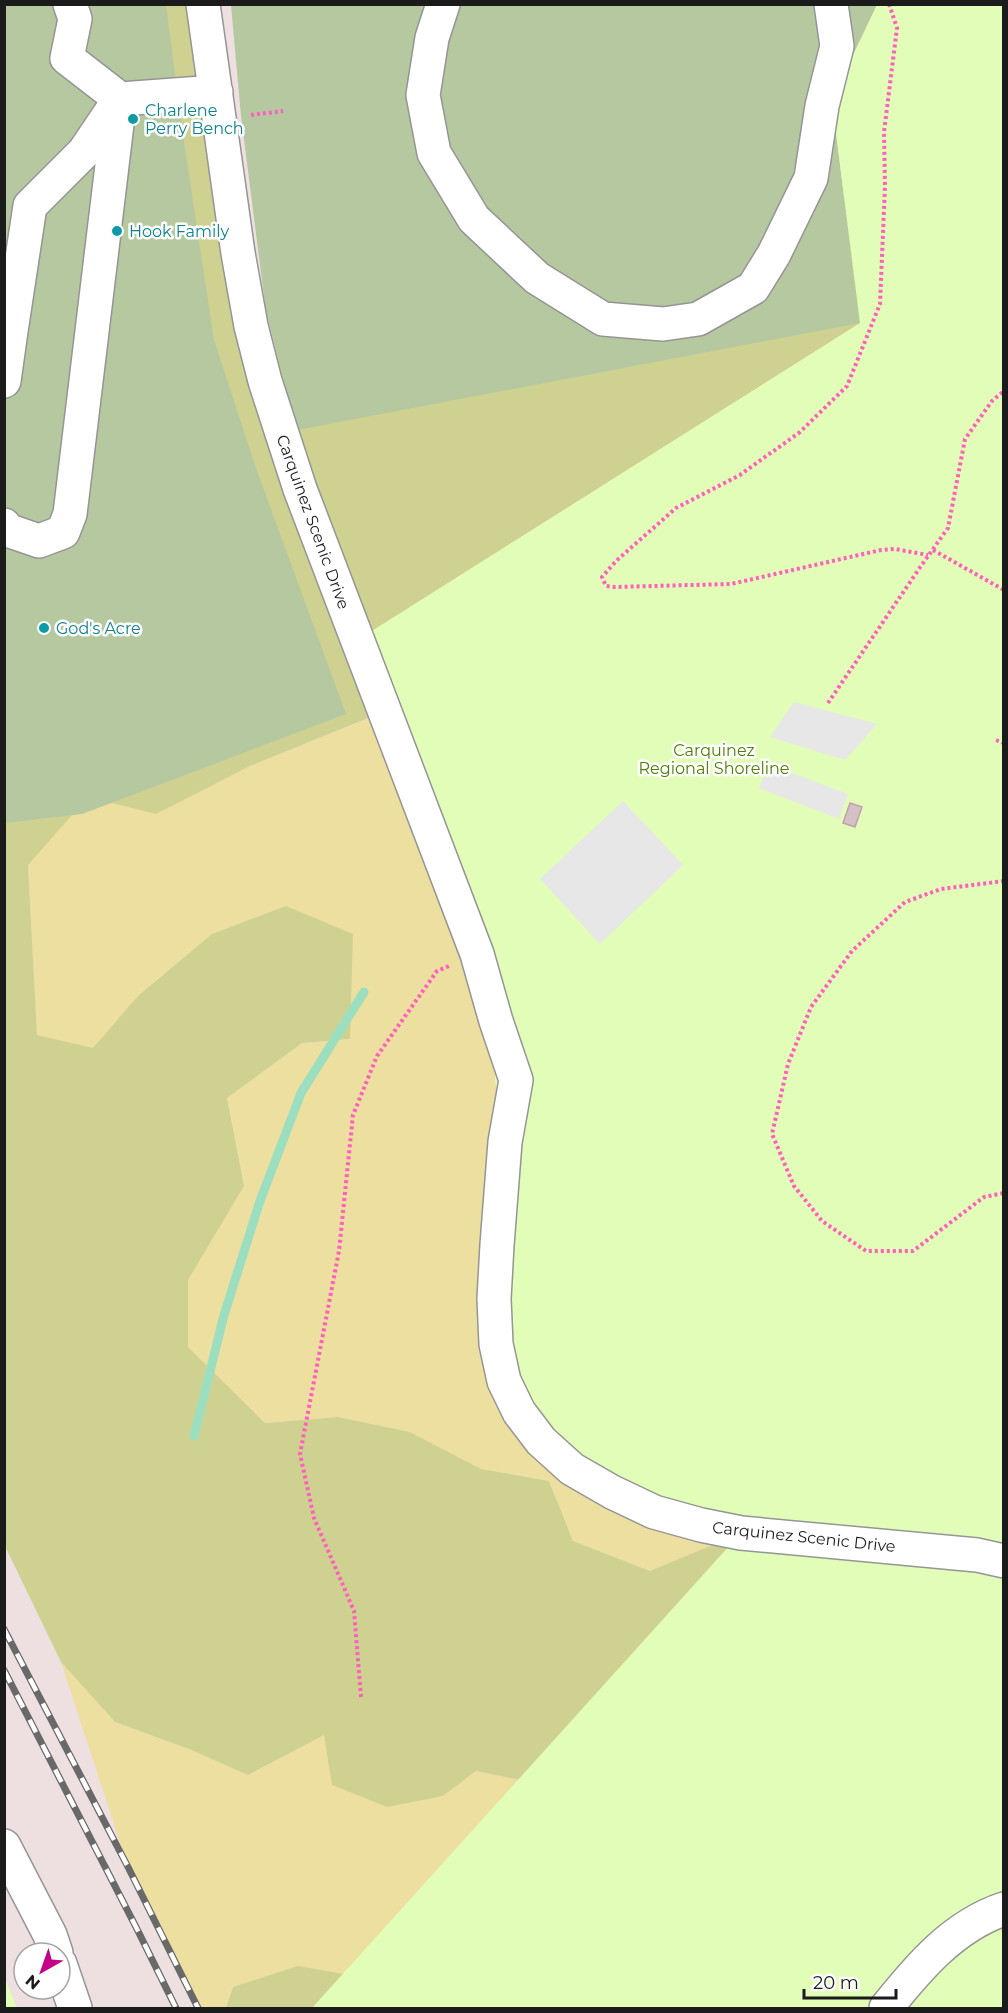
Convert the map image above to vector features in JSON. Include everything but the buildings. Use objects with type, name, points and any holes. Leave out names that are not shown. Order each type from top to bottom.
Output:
[{"type":"street","points":[[70,4],[75,19],[67,58],[120,99],[216,92]]},
{"type":"street","name":"Carquinez Scenic Drive","points":[[203,4],[238,254],[251,326],[265,381],[304,500],[477,954],[496,1021],[495,1080],[505,1142],[495,1277],[496,1344],[504,1381],[519,1412],[541,1442],[572,1469],[654,1512],[741,1533],[977,1555],[1004,1561]]},
{"type":"street","points":[[443,4],[432,38],[423,95],[434,153],[474,219],[537,278],[603,319],[663,324],[698,319],[753,288],[774,254],[811,178],[822,106],[837,46],[831,4]]},
{"type":"street","points":[[4,381],[8,333],[30,206],[84,152],[120,99]]},
{"type":"street","points":[[5,530],[39,541],[63,532],[70,514],[120,99]]},
{"type":"street","points":[[4,1846],[52,1941]]},
{"type":"street","points":[[886,2008],[914,1973],[941,1946],[967,1927],[1004,1909]]},
{"type":"path","points":[[889,4],[897,28],[884,132],[885,186],[880,304],[847,386],[800,432],[740,475],[676,508],[615,561],[602,577],[606,586],[615,587],[731,584],[881,550],[895,549],[928,555]]},
{"type":"path","points":[[241,116],[283,111]]},
{"type":"path","points":[[828,703],[948,528],[965,439],[992,401],[1004,391]]},
{"type":"path","points":[[933,550],[1004,590]]},
{"type":"path","points":[[996,740],[1004,743]]},
{"type":"path","points":[[1004,881],[941,889],[905,902],[852,951],[811,1007],[788,1064],[772,1134],[794,1186],[822,1221],[866,1251],[913,1251],[984,1197],[1004,1193]]},
{"type":"path","points":[[362,1697],[354,1611],[314,1518],[300,1454],[339,1251],[353,1115],[377,1056],[437,971],[477,954]]},
{"type":"shaded area","points":[[794,702],[877,724],[845,760],[770,737]]},
{"type":"shaded area","points":[[384,712],[741,1533],[650,1571],[573,1541],[549,1481],[481,1469],[410,1432],[338,1417],[265,1423],[188,1347],[188,1279],[244,1186],[227,1098],[302,1043],[350,1039],[286,906],[212,934],[138,996],[94,1049],[37,1035],[28,864],[88,797],[156,813],[250,766]]},
{"type":"shaded area","points":[[768,764],[848,794],[839,819],[759,788]]},
{"type":"shaded area","points":[[623,801],[683,865],[600,944],[540,879]]},
{"type":"shaded area","points":[[61,1662],[115,1722],[189,1749],[248,1775],[324,1735],[443,1796],[476,1771],[520,1780],[347,1975],[233,1986],[226,2008],[198,2008],[128,1867]]},
{"type":"green space","points":[[4,5],[166,5],[214,340],[256,468],[346,714],[82,814],[5,823]]},
{"type":"green space","points":[[112,5],[203,5],[270,356],[326,290],[820,262],[889,90],[1003,5],[1003,650],[383,712],[250,766],[156,814],[88,797],[28,865],[37,1035],[93,1048],[138,996],[212,934],[286,906],[353,934],[350,1039],[302,1043],[227,1098],[244,1186],[188,1280],[188,1347],[265,1423],[338,1417],[410,1432],[481,1469],[549,1481],[573,1541],[650,1571],[741,1533],[520,1780],[476,1771],[443,1796],[387,1807],[332,1785],[324,1735],[248,1775],[189,1749],[115,1722],[61,1662],[5,1546],[5,735]]},
{"type":"green space","points":[[231,5],[877,5],[840,82],[834,117],[860,323],[297,430],[266,312],[241,116]]},
{"type":"green space","name":"Carquinez Regional Shoreline","points":[[877,5],[1003,5],[1003,2008],[312,2008],[740,1534],[612,1492],[504,1381],[505,1142],[495,1080],[496,1021],[356,641],[860,323],[834,117],[840,82]]},
{"type":"green space","points":[[298,1966],[430,1989],[459,2008],[226,2008],[233,1987]]},
{"type":"green space","points":[[5,1978],[12,2001],[17,2008],[5,2008]]},
{"type":"waterway","points":[[194,1436],[224,1315],[260,1201],[301,1093],[364,992]]},
{"type":"railway","points":[[4,1629],[128,1867],[198,2008]]},
{"type":"railway","points":[[4,1670],[176,2008]]},
{"type":"place","name":"Charlene Perry Bench","points":[[133,119]]},
{"type":"place","name":"Hook Family","points":[[117,231]]},
{"type":"place","name":"God's Acre","points":[[44,628]]}]
